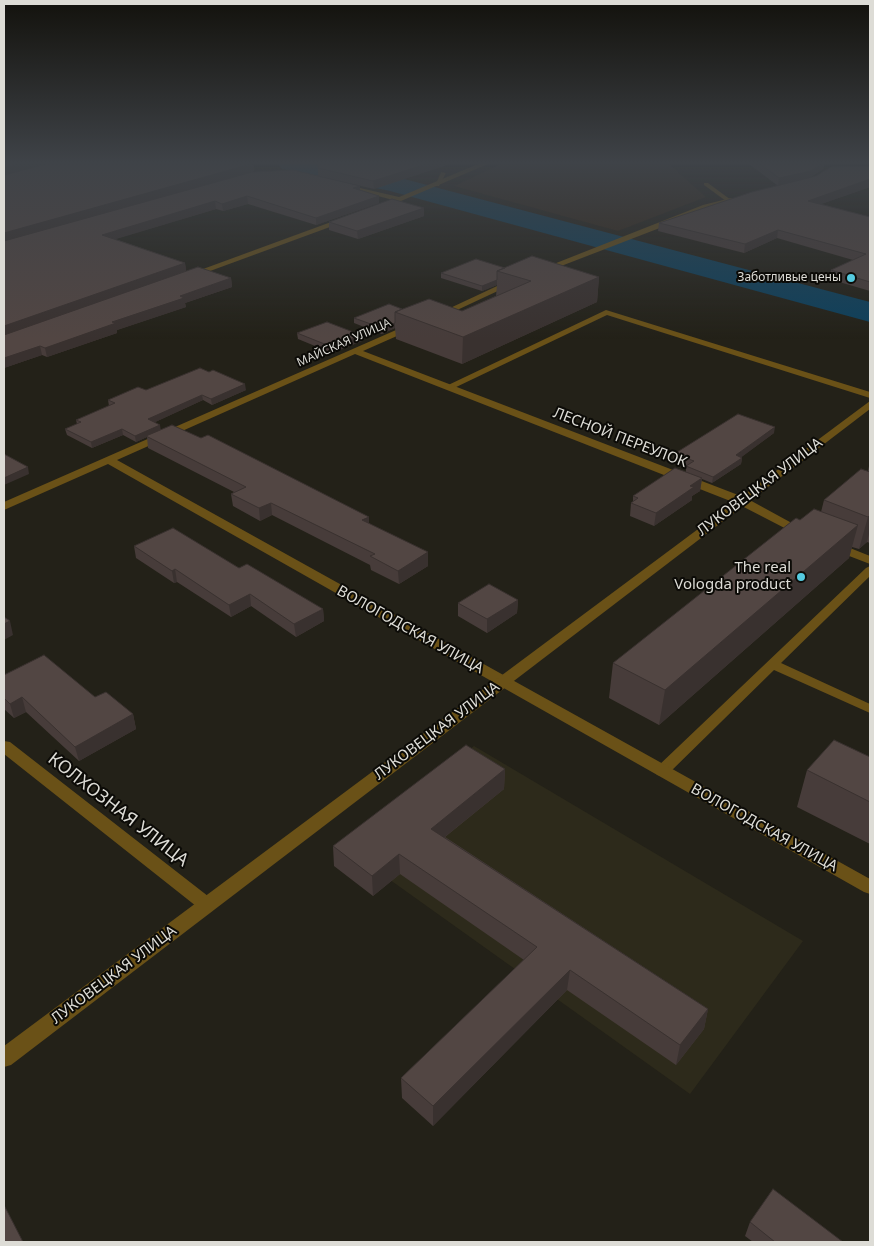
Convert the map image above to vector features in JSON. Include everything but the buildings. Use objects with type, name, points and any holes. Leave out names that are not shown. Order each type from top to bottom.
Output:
[{"type":"street","points":[[177,280],[340,222]]},
{"type":"street","name":"МАЙСКАЯ УЛИЦА","points":[[4,506],[529,276],[668,222]]},
{"type":"street","name":"ЛЕСНОЙ ПЕРЕУЛОК","points":[[355,351],[742,501],[820,540],[870,560]]},
{"type":"street","name":"ЛУКОВЕЦКАЯ УЛИЦА","points":[[4,1058],[870,404]]},
{"type":"street","name":"ВОЛОГОДСКАЯ УЛИЦА","points":[[108,460],[870,887]]},
{"type":"street","name":"КОЛХОЗНАЯ УЛИЦА","points":[[4,746],[207,906]]},
{"type":"lane","points":[[449,387],[606,312],[870,395]]},
{"type":"lane","points":[[662,771],[870,570]]},
{"type":"lane","points":[[772,664],[870,709]]},
{"type":"shaded area","points":[[586,222],[641,222],[618,231]]},
{"type":"shaded area","points":[[474,746],[803,941],[690,1094],[344,847]]},
{"type":"waterway","points":[[535,222],[870,312]]},
{"type":"place","name":"Заботливые цены","points":[[851,278]]},
{"type":"place","name":"The real Vologda product","points":[[801,577]]}]
